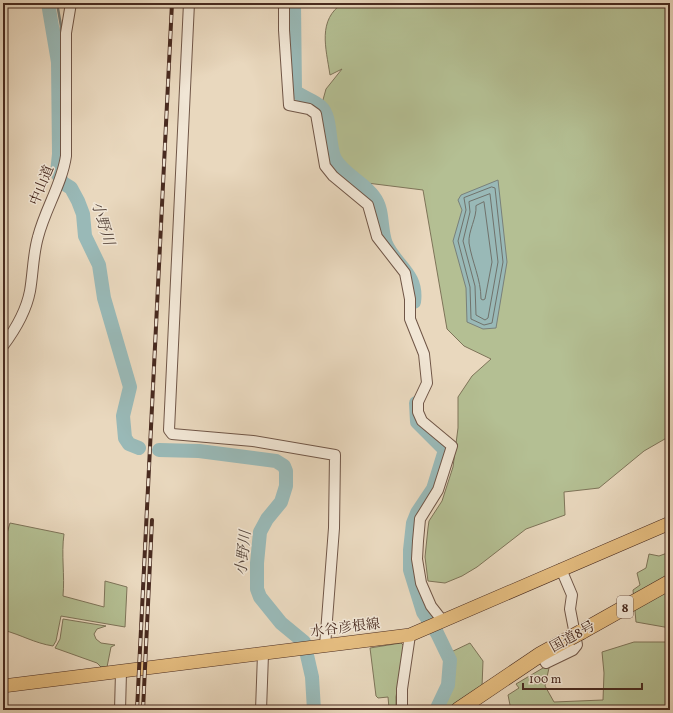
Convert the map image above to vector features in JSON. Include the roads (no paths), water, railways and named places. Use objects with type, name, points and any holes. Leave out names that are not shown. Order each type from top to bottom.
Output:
[{"type":"highway","name":"国道8号","points":[[458,710],[541,654],[670,582]]},
{"type":"main road","name":"水谷彦根線","points":[[3,686],[410,635],[670,523]]},
{"type":"street","name":"中山道","points":[[3,346],[16,327],[29,293],[37,238],[46,210],[60,179],[66,156],[66,33],[71,3]]},
{"type":"street","points":[[189,3],[169,430],[172,434],[254,441],[335,455],[334,528],[325,646]]},
{"type":"street","points":[[284,3],[284,30],[289,105],[309,109],[316,114],[325,166],[332,176],[368,205],[377,237],[405,273],[410,300],[410,319],[424,354],[427,383],[418,402],[418,412],[422,422],[452,446],[438,490],[420,519],[417,559],[421,583],[431,606],[435,623]]},
{"type":"street","points":[[541,654],[546,663],[573,650],[577,645],[570,609],[572,594],[561,569]]},
{"type":"street","points":[[402,710],[402,689],[410,635]]},
{"type":"street","points":[[261,710],[263,654]]},
{"type":"street","points":[[120,710],[121,672]]},
{"type":"water","points":[[498,180],[507,262],[496,328],[483,329],[467,322],[466,288],[453,241],[462,210],[458,200],[461,195]]},
{"type":"waterway","name":"小野川","points":[[48,3],[58,62],[59,154],[57,173],[63,183],[71,188],[78,201],[83,214],[85,236],[99,265],[104,298],[130,387],[123,416],[125,438],[129,444],[139,448]]},
{"type":"waterway","points":[[57,3],[61,26],[58,62]]},
{"type":"waterway","points":[[294,3],[295,91],[321,107],[327,117],[331,146],[335,159],[343,170],[370,192],[377,202],[381,214],[386,244],[390,252],[410,277],[413,284],[414,302]]},
{"type":"waterway","points":[[416,403],[417,422],[445,450],[433,489],[417,513],[413,523],[410,550],[410,570],[423,612],[437,633],[450,660],[448,685],[437,710]]},
{"type":"waterway","name":"小野川","points":[[159,450],[199,451],[276,461],[284,466],[286,471],[286,486],[281,502],[267,519],[260,532],[257,563],[257,589],[260,597],[281,623],[304,642],[312,677],[314,710]]},
{"type":"railway","points":[[137,710],[172,3]]},
{"type":"railway","points":[[143,710],[152,520]]}]
